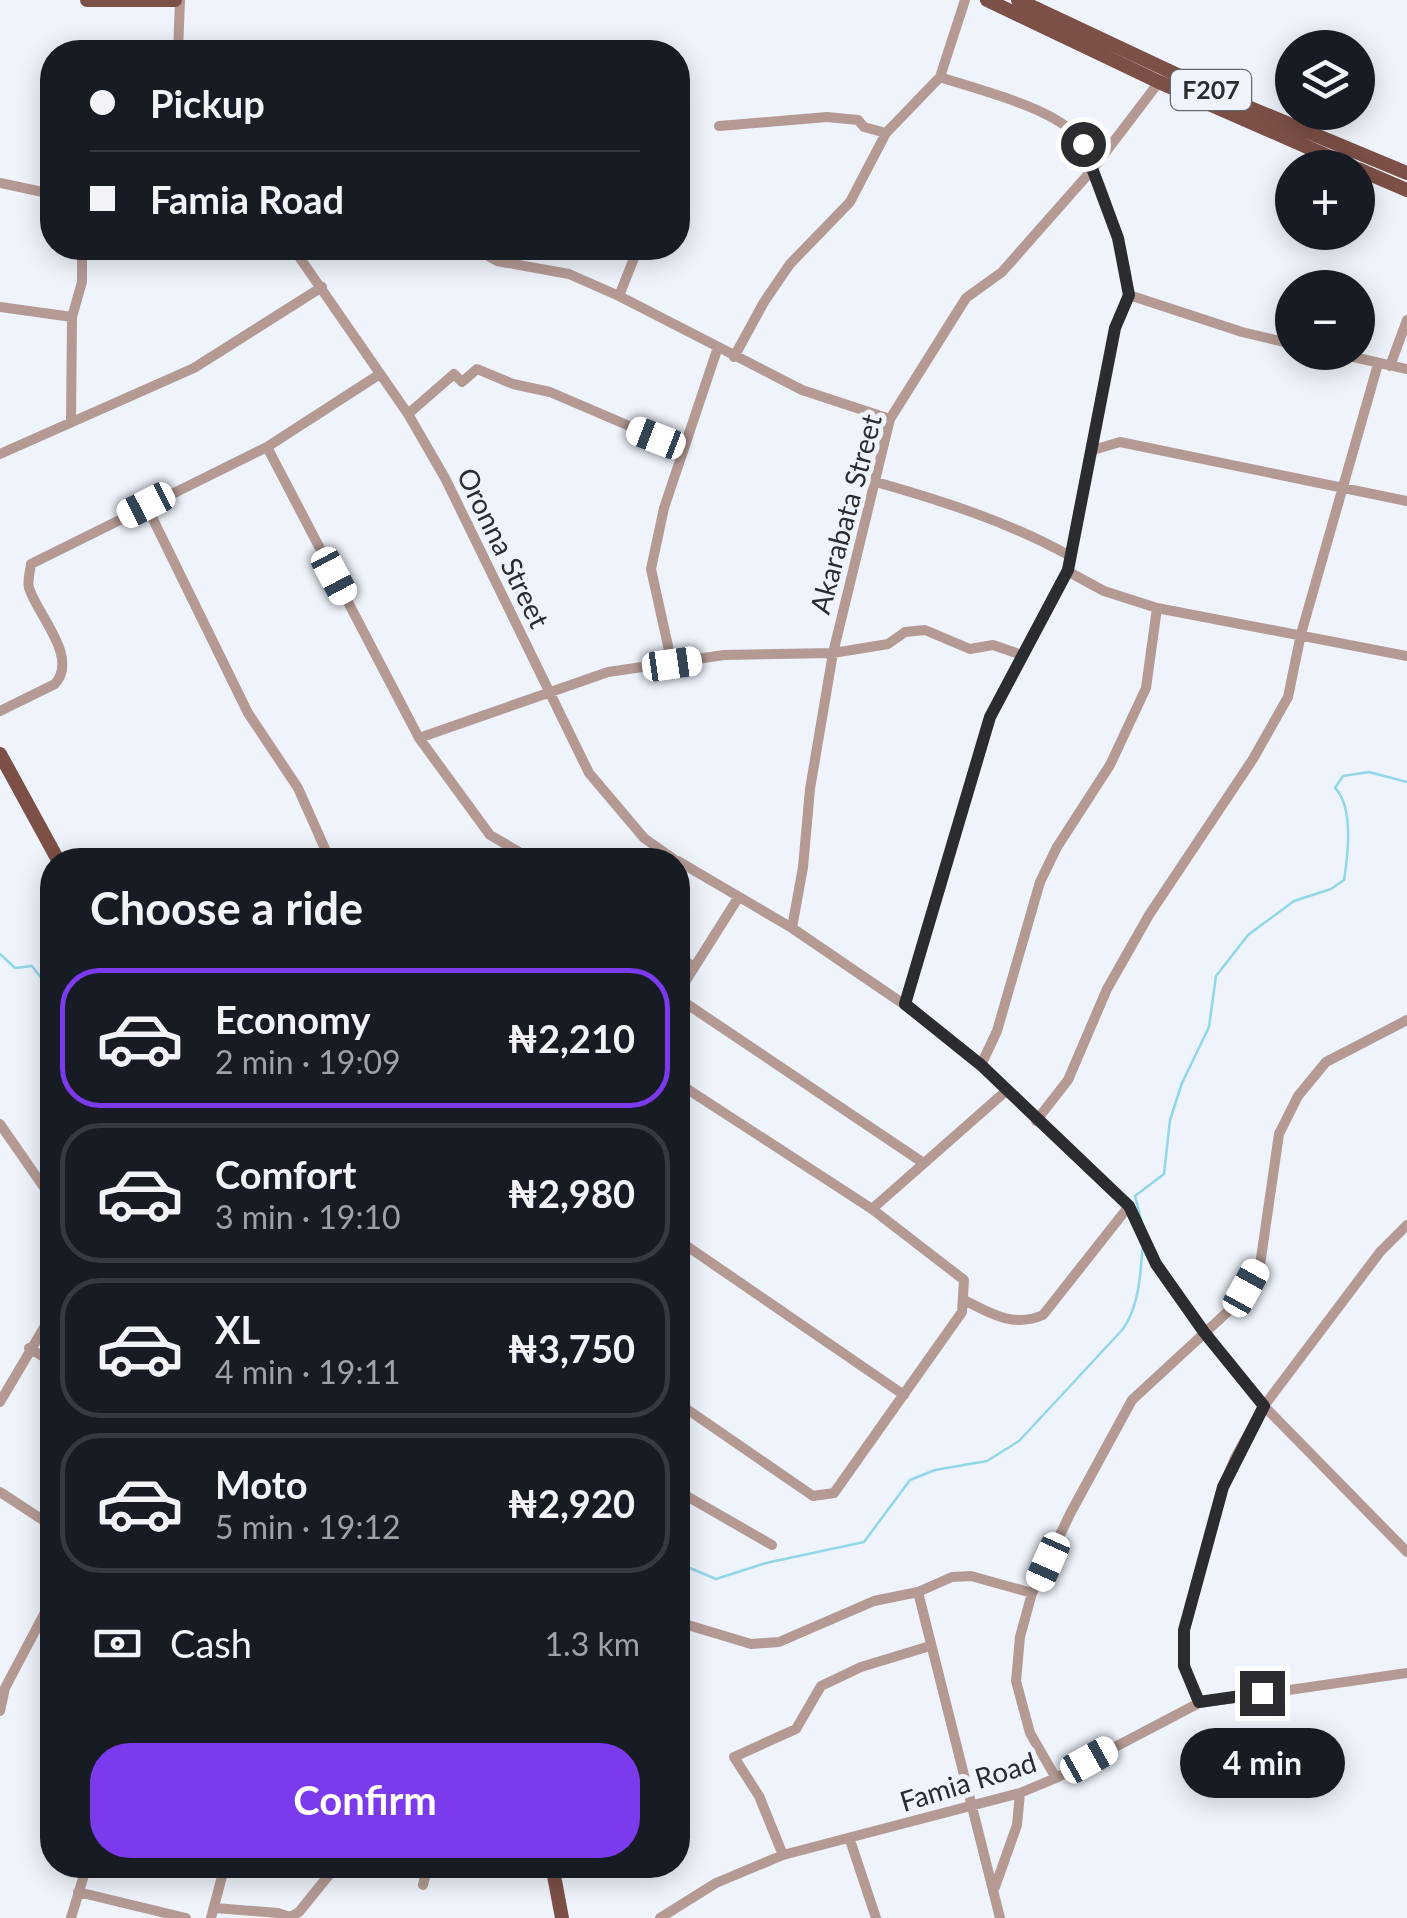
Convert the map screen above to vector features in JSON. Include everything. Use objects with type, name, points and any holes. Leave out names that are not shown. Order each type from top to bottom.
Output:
[{"type":"main road","points":[[87,0],[177,0]]},
{"type":"main road","name":"F207","points":[[987,0],[1315,150]]},
{"type":"main road","name":"F207","points":[[1018,0],[1231,100],[1407,174]]},
{"type":"main road","name":"F207","points":[[1375,176],[1407,190]]},
{"type":"main road","points":[[0,754],[51,848]]},
{"type":"main road","points":[[554,1878],[562,1918]]},
{"type":"street","points":[[177,0],[178,40]]},
{"type":"street","points":[[734,358],[790,264],[850,202],[886,133],[940,77],[965,0]]},
{"type":"street","points":[[905,1004],[990,717],[1068,570],[1115,328],[1129,295],[1118,238],[1083,144],[1066,126],[1012,101],[940,77]]},
{"type":"street","name":"Akarabata Street","points":[[792,928],[833,654],[890,419],[966,298],[1002,272],[1092,170],[1159,82]]},
{"type":"street","points":[[720,126],[827,117],[858,120],[864,127],[886,133]]},
{"type":"street","points":[[0,183],[40,191]]},
{"type":"street","points":[[72,422],[72,317],[82,282],[82,260]]},
{"type":"street","name":"Oronna Street","points":[[303,260],[408,414],[445,478],[589,772],[614,806],[658,848]]},
{"type":"street","points":[[495,260],[569,274],[802,390],[890,419]]},
{"type":"street","points":[[619,296],[633,260]]},
{"type":"street","points":[[0,454],[194,368],[322,287]]},
{"type":"street","points":[[1129,295],[1275,340]]},
{"type":"street","points":[[0,307],[72,317]]},
{"type":"street","points":[[1036,1120],[1068,1080],[1107,989],[1149,916],[1288,698],[1301,634],[1344,488],[1384,365],[1407,320]]},
{"type":"street","points":[[672,664],[651,569],[664,508],[718,347]]},
{"type":"street","points":[[1375,363],[1407,369]]},
{"type":"street","points":[[408,414],[454,374],[462,382],[477,369],[513,384],[550,392],[684,449]]},
{"type":"street","points":[[0,712],[56,684],[62,677],[64,662],[28,584],[31,564],[267,447],[380,374]]},
{"type":"street","points":[[1093,450],[1120,442],[1407,501]]},
{"type":"street","points":[[267,447],[419,738],[490,835],[512,848]]},
{"type":"street","points":[[876,482],[993,520],[1070,556]]},
{"type":"street","points":[[146,505],[248,713],[298,788],[325,848]]},
{"type":"street","points":[[1068,570],[1104,591],[1157,608],[1407,656]]},
{"type":"street","points":[[981,1065],[997,1031],[1040,882],[1057,847],[1110,766],[1146,688],[1157,608]]},
{"type":"street","points":[[419,738],[608,672],[724,655],[833,654],[888,644],[906,632],[925,630],[970,649],[993,645],[1022,655]]},
{"type":"street","name":"Oronna Street","points":[[690,869],[792,928],[905,1004],[981,1065],[1130,1208]]},
{"type":"street","points":[[690,974],[738,898]]},
{"type":"street","points":[[690,964],[694,967]]},
{"type":"street","points":[[690,1003],[922,1162]]},
{"type":"street","points":[[1056,1778],[1030,1733],[1016,1681],[1020,1637],[1032,1594],[1132,1400],[1235,1305],[1260,1265],[1279,1134],[1298,1096],[1326,1062],[1407,1020]]},
{"type":"street","points":[[690,1091],[872,1208],[964,1280],[962,1312],[834,1493],[813,1496],[690,1412]]},
{"type":"street","points":[[872,1208],[1006,1092]]},
{"type":"street","points":[[0,1124],[40,1182]]},
{"type":"street","points":[[964,1300],[998,1318],[1030,1320],[1042,1315],[1130,1208],[1156,1264],[1204,1332],[1264,1406],[1407,1552]]},
{"type":"street","points":[[1199,1702],[1184,1666],[1184,1630],[1223,1487],[1264,1406],[1380,1252],[1407,1225]]},
{"type":"street","points":[[690,1248],[904,1395]]},
{"type":"street","points":[[0,1402],[40,1333]]},
{"type":"street","points":[[30,1348],[40,1354]]},
{"type":"street","points":[[0,1492],[40,1518]]},
{"type":"street","points":[[690,1498],[772,1545]]},
{"type":"street","points":[[690,1626],[752,1644],[779,1642],[874,1601],[918,1592],[952,1576],[971,1576],[1032,1594]]},
{"type":"street","points":[[918,1592],[1000,1918]]},
{"type":"street","points":[[0,1711],[4,1688],[40,1621]]},
{"type":"street","points":[[784,1856],[759,1796],[734,1757],[796,1729],[821,1686],[861,1667],[930,1646]]},
{"type":"street","name":"Famia Road","points":[[660,1918],[716,1883],[784,1856],[1020,1793],[1199,1702],[1407,1673]]},
{"type":"street","points":[[994,1888],[1016,1826],[1020,1793]]},
{"type":"street","points":[[850,1840],[876,1918]]},
{"type":"street","points":[[70,1918],[82,1878]]},
{"type":"street","points":[[222,1878],[213,1913],[278,1913],[290,1917],[299,1912],[326,1878]]},
{"type":"street","points":[[423,1885],[425,1878]]},
{"type":"street","points":[[78,1892],[186,1918]]},
{"type":"waterway","points":[[1144,1231],[1135,1196],[1164,1174],[1170,1120],[1182,1083],[1209,1027],[1216,976],[1248,935],[1294,901],[1331,889],[1344,880],[1347,819],[1335,788],[1343,776],[1369,772],[1407,782]]},
{"type":"waterway","points":[[0,954],[15,968],[32,966],[40,976]]},
{"type":"waterway","points":[[690,1568],[716,1579],[766,1563],[864,1542],[910,1480],[935,1470],[987,1461],[1019,1441],[1123,1329],[1136,1299],[1143,1244]]},
{"type":"route","points":[[1083,144],[1118,238],[1129,295],[1115,328],[1068,570],[990,717],[905,1004],[981,1065],[1129,1206],[1156,1264],[1264,1406],[1223,1487],[1184,1630],[1184,1666],[1199,1702],[1262,1693]]}]
